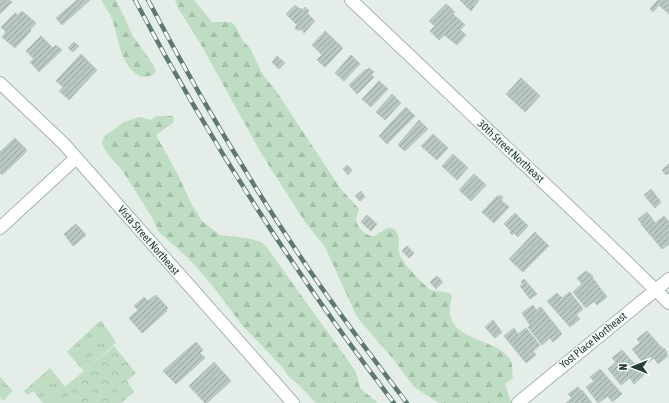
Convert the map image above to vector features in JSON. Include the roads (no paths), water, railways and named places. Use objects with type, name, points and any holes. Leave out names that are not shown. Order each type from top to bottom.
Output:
[{"type":"street","name":"30th Street Northeast","points":[[351,0],[669,303]]},
{"type":"street","name":"Vista Street Northeast","points":[[0,83],[64,144],[293,403]]},
{"type":"street","points":[[0,228],[76,158]]},
{"type":"street","name":"Yost Place Northeast","points":[[518,402],[669,278]]},
{"type":"railway","points":[[135,0],[193,105],[256,207],[323,306],[394,403]]},
{"type":"railway","points":[[148,0],[205,104],[288,238],[358,338],[407,403]]}]
